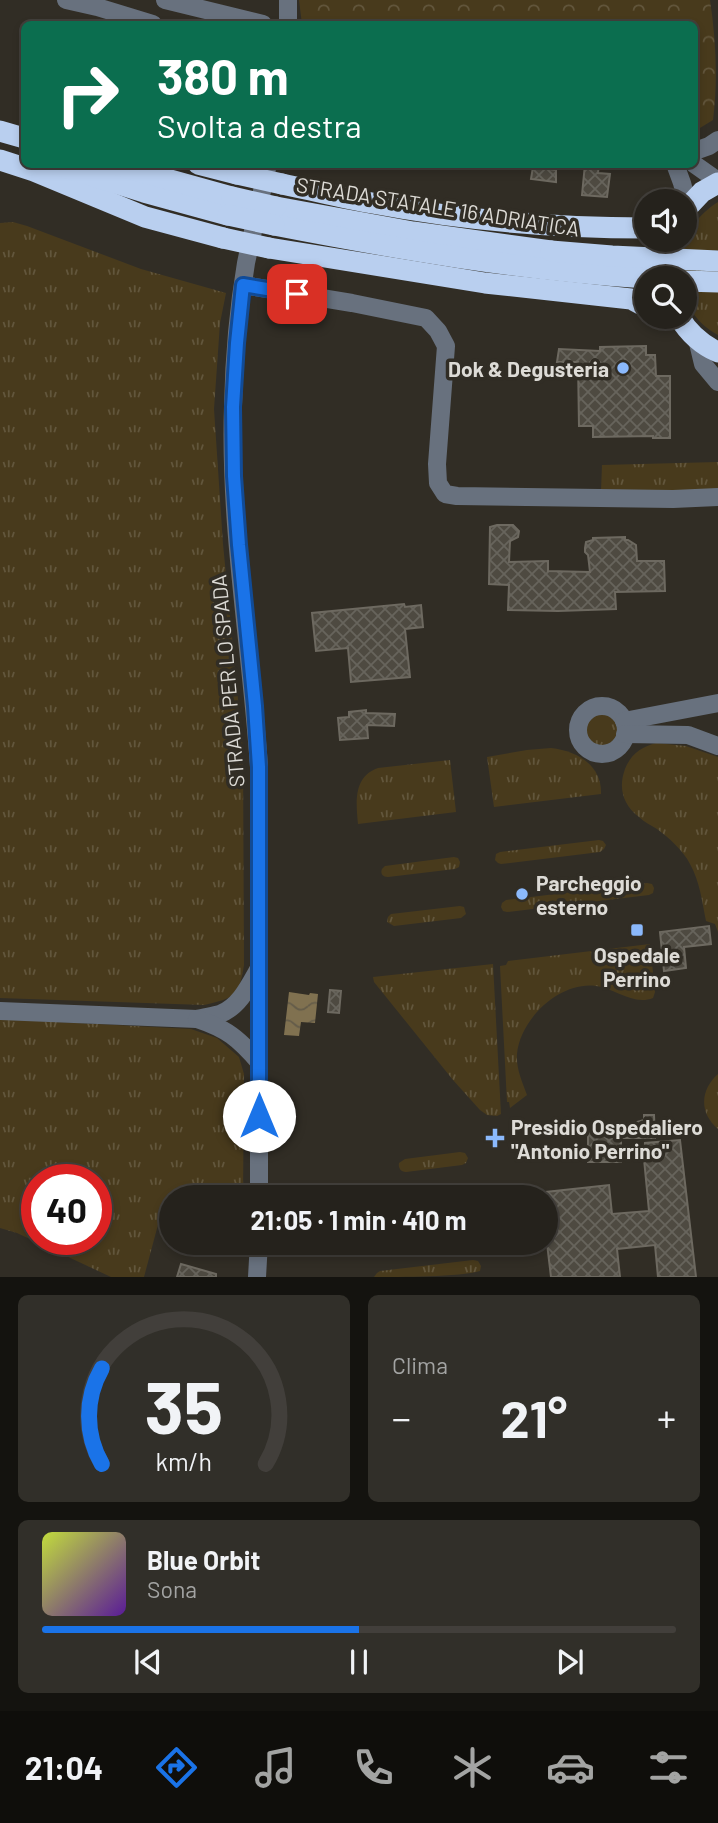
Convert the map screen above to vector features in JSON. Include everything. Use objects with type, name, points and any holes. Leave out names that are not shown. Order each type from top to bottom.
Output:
[{"type":"highway","points":[[0,117],[21,122]]},
{"type":"highway","points":[[0,131],[21,137]]},
{"type":"highway","points":[[0,147],[21,154]]},
{"type":"highway","points":[[0,160],[21,167]]},
{"type":"highway","points":[[23,168],[145,217],[268,248],[485,283],[634,301]]},
{"type":"highway","points":[[68,168],[144,192],[230,206]]},
{"type":"highway","name":"STRADA STATALE 16 ADRIATICA","points":[[124,168],[230,206],[414,251],[551,260],[634,276]]},
{"type":"highway","points":[[214,168],[372,204],[481,219],[598,228],[634,228]]},
{"type":"highway","points":[[697,197],[718,182]]},
{"type":"highway","name":"STRADA STATALE 16 ADRIATICA","points":[[551,260],[612,256],[718,261]]},
{"type":"highway","points":[[697,281],[718,282]]},
{"type":"highway","points":[[688,329],[718,352]]},
{"type":"street","points":[[66,0],[143,21]]},
{"type":"street","points":[[165,0],[251,21]]},
{"type":"street","points":[[288,0],[288,21]]},
{"type":"street","points":[[698,149],[718,140]]},
{"type":"street","points":[[698,167],[718,182]]},
{"type":"street","name":"STRADA PER LO SPADA","points":[[259,1185],[259,767],[234,476],[233,407],[243,285],[267,168]]},
{"type":"street","points":[[676,168],[683,189]]},
{"type":"street","points":[[243,285],[425,318],[438,331],[446,346],[437,464],[438,483],[445,494],[561,498],[718,497]]},
{"type":"street","points":[[685,329],[703,364],[718,382]]},
{"type":"street","points":[[718,703],[625,727],[688,735],[718,746]]},
{"type":"street","points":[[224,1022],[259,968]]},
{"type":"street","points":[[0,1011],[259,1023]]},
{"type":"street","points":[[224,1022],[259,1062]]},
{"type":"street","points":[[257,1277],[258,1255]]},
{"type":"green space","points":[[299,0],[710,0],[716,60],[713,120],[698,129],[698,21],[302,21]]},
{"type":"green space","points":[[718,202],[718,335],[697,318],[697,266],[680,266],[681,252],[697,252],[697,221]]},
{"type":"green space","points":[[13,222],[141,269],[226,293],[220,323],[214,409],[223,544],[243,751],[244,965],[234,994],[214,1003],[204,1005],[0,998],[0,223]]},
{"type":"green space","points":[[718,462],[718,489],[601,491],[602,465]]},
{"type":"green space","points":[[602,713],[614,718],[619,730],[614,742],[602,747],[590,742],[585,730],[590,718]]},
{"type":"green space","points":[[656,743],[686,746],[718,757],[718,932],[715,924],[706,921],[698,885],[687,859],[666,836],[634,812],[623,796],[623,776],[630,759],[641,749]]},
{"type":"green space","points":[[551,748],[570,752],[586,761],[597,775],[601,794],[494,807],[487,757]]},
{"type":"green space","points":[[450,760],[456,812],[358,824],[358,791],[364,777],[370,772],[378,768]]},
{"type":"green space","points":[[599,840],[606,845],[600,852],[501,864],[495,860],[496,854],[500,852]]},
{"type":"green space","points":[[454,857],[460,862],[455,869],[388,877],[381,872],[385,866]]},
{"type":"green space","points":[[647,883],[654,888],[649,895],[507,912],[501,907],[506,900]]},
{"type":"green space","points":[[464,907],[466,914],[461,918],[394,926],[387,922],[391,914]]},
{"type":"green space","points":[[650,944],[655,992],[653,998],[638,1000],[603,987],[582,986],[556,996],[534,1016],[520,1041],[517,1054],[518,1070],[527,1095],[510,1108],[507,1102],[500,966],[506,965],[508,961]]},
{"type":"green space","points":[[493,964],[501,1114],[497,1116],[487,1115],[480,1110],[453,1080],[374,982],[373,977]]},
{"type":"green space","points":[[0,1019],[191,1029],[217,1038],[239,1057],[244,1074],[243,1185],[159,1185],[159,1221],[144,1277],[111,1277],[64,1255],[112,1255],[112,1164],[21,1164],[21,1235],[0,1228]]},
{"type":"green space","points":[[718,1074],[718,1129],[707,1116],[704,1101],[708,1087]]},
{"type":"green space","points":[[465,1153],[468,1158],[462,1165],[406,1172],[399,1167],[399,1163],[405,1159]]},
{"type":"green space","points":[[478,1261],[480,1271],[444,1276],[374,1277],[380,1271]]},
{"type":"water","points":[[289,992],[318,994],[315,1023],[301,1022],[299,1036],[284,1035]]},
{"type":"building","points":[[533,168],[556,170],[556,182],[531,179]]},
{"type":"building","points":[[585,168],[599,168],[598,173],[610,174],[607,197],[582,195]]},
{"type":"building","points":[[646,346],[646,355],[655,355],[656,376],[670,376],[670,438],[593,437],[593,426],[579,426],[578,362],[557,362],[559,349],[600,351],[600,347]]},
{"type":"building","points":[[513,525],[519,531],[518,537],[510,541],[509,562],[548,561],[548,571],[590,572],[588,555],[585,552],[586,542],[593,538],[625,537],[625,540],[636,545],[637,561],[664,561],[665,591],[615,592],[616,609],[508,610],[509,585],[489,584],[490,527]]},
{"type":"building","points":[[404,604],[405,607],[421,605],[423,627],[405,629],[410,677],[351,682],[348,648],[316,651],[312,613]]},
{"type":"building","points":[[366,710],[366,713],[395,714],[394,726],[367,725],[368,738],[340,740],[338,718],[349,717],[349,712]]},
{"type":"building","points":[[709,926],[711,944],[684,947],[686,968],[664,971],[660,932]]},
{"type":"building","points":[[330,990],[341,991],[339,1013],[328,1012]]},
{"type":"building","points":[[644,1115],[654,1115],[655,1138],[621,1138],[621,1162],[588,1162],[588,1131],[610,1130],[644,1120]]},
{"type":"building","points":[[680,1140],[696,1277],[658,1277],[655,1245],[617,1249],[620,1277],[551,1277],[548,1255],[558,1255],[558,1191],[609,1185],[612,1214],[649,1211],[645,1143]]},
{"type":"building","points":[[181,1264],[216,1274],[216,1277],[177,1277]]},
{"type":"place","name":"Dok & Degusteria","points":[[623,368]]},
{"type":"place","name":"Parcheggio esterno","points":[[522,894]]},
{"type":"place","name":"Ospedale Perrino","points":[[637,930]]},
{"type":"place","name":"Presidio Ospedaliero \"Antonio Perrino\"","points":[[495,1138]]},
{"type":"route","points":[[259,1116],[259,767],[234,476],[233,407],[243,285],[297,294]]}]
